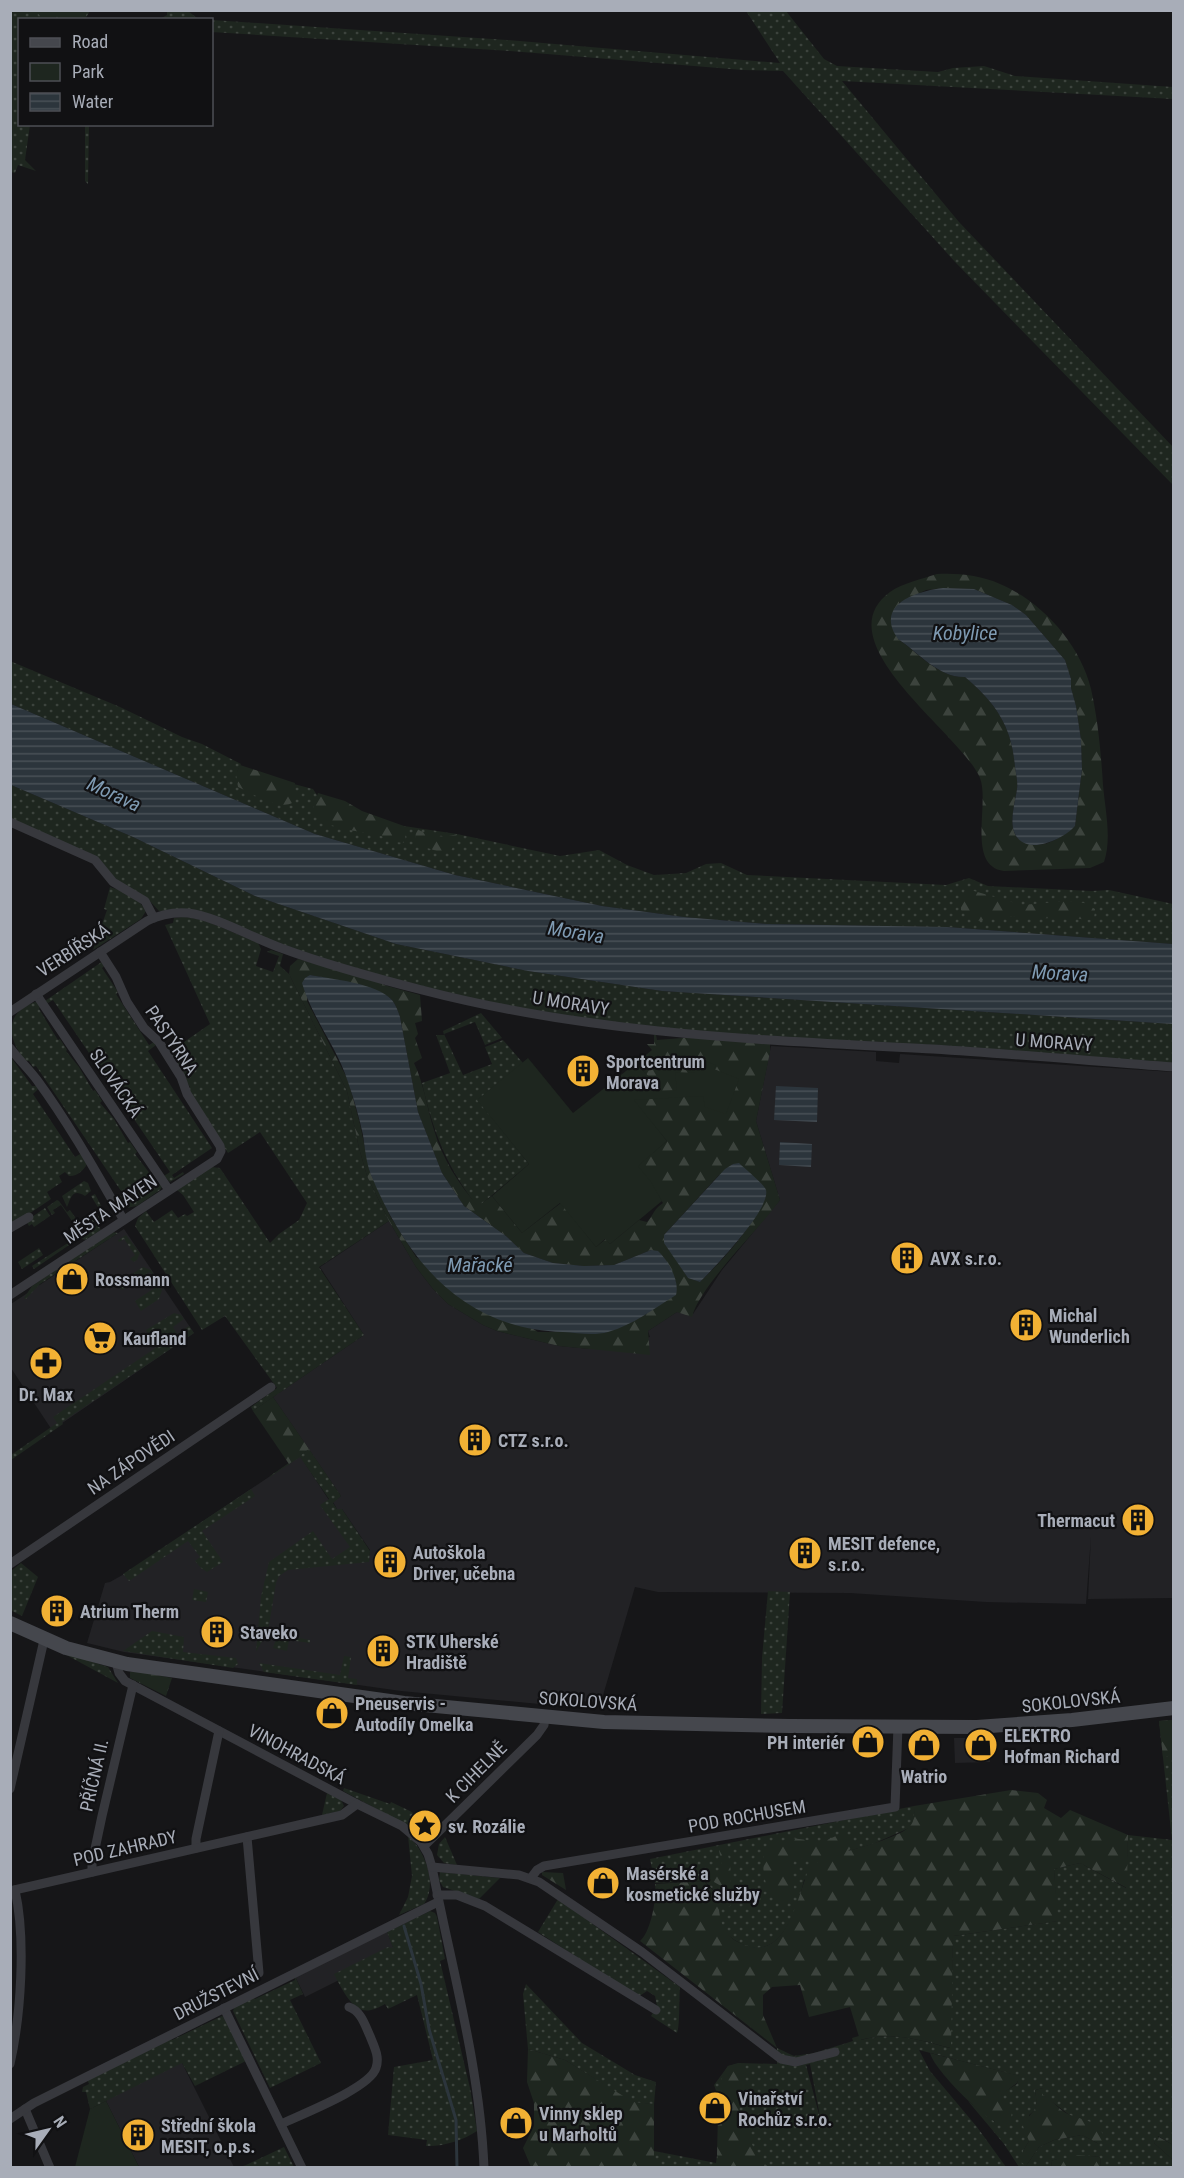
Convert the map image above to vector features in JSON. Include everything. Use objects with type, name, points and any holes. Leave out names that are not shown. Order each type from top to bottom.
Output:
[{"type":"main road","name":"SOKOLOVSKÁ","points":[[10,1623],[44,1640],[77,1652],[116,1662],[404,1703],[627,1723],[898,1726],[1026,1724],[1173,1708]]},
{"type":"street","points":[[10,822],[95,860],[112,882],[145,901],[154,918]]},
{"type":"street","name":"U MORAVY","points":[[154,918],[185,913],[196,915],[281,948],[411,987],[511,1010],[616,1027],[720,1038],[950,1050],[1173,1067]]},
{"type":"street","name":"VERBÍŘSKÁ","points":[[10,1012],[154,918]]},
{"type":"street","name":"PASTÝRNA","points":[[100,952],[116,977],[127,1002],[144,1028],[159,1042],[181,1077],[187,1094],[220,1146]]},
{"type":"street","name":"SLOVÁCKÁ","points":[[36,994],[169,1190]]},
{"type":"street","points":[[10,1048],[36,1079],[84,1150],[123,1219]]},
{"type":"street","name":"MĚSTA MAYEN","points":[[14,1293],[217,1159],[221,1151],[220,1146]]},
{"type":"street","points":[[10,1228],[29,1216]]},
{"type":"street","points":[[10,1280],[14,1293]]},
{"type":"street","name":"NA ZÁPOVĚDI","points":[[10,1564],[270,1387]]},
{"type":"street","points":[[10,1789],[44,1640]]},
{"type":"street","name":"VINOHRADSKÁ","points":[[116,1662],[122,1678],[131,1689],[219,1731],[402,1826],[424,1846],[432,1867],[476,2085],[483,2135],[484,2168]]},
{"type":"street","name":"PŘÍČNÁ II.","points":[[92,1872],[94,1851],[131,1689]]},
{"type":"street","name":"K CIHELNĚ","points":[[424,1846],[537,1735],[544,1725],[545,1717]]},
{"type":"street","name":"POD ROCHUSEM","points":[[531,1878],[537,1870],[544,1866],[895,1807],[898,1726]]},
{"type":"street","points":[[196,1848],[219,1731]]},
{"type":"street","name":"POD ZAHRADY","points":[[13,1890],[342,1815],[357,1804]]},
{"type":"street","points":[[247,1837],[259,1974]]},
{"type":"street","points":[[432,1867],[531,1878],[552,1889],[642,1952],[780,2059],[796,2062],[835,2052]]},
{"type":"street","points":[[10,2064],[15,2043],[20,1961],[19,1919],[13,1890]]},
{"type":"street","points":[[438,1898],[457,1895],[485,1906],[656,2010]]},
{"type":"street","name":"DRUŽSTEVNÍ","points":[[10,2119],[25,2109],[438,1898]]},
{"type":"street","points":[[281,2124],[362,2085],[373,2075],[377,2065],[375,2048],[358,2013],[349,2007]]},
{"type":"street","points":[[224,2008],[302,2168]]},
{"type":"street","points":[[25,2109],[50,2168]]},
{"type":"shaded area","points":[[771,1046],[876,1052],[876,1061],[899,1063],[900,1054],[1173,1072],[1173,1598],[1088,1599],[1091,1536],[1086,1604],[986,1602],[850,1593],[658,1592],[635,1587],[601,1702],[574,1701],[571,1707],[401,1691],[124,1652],[87,1643],[105,1583],[126,1573],[300,1456],[369,1561],[370,1550],[342,1509],[337,1509],[333,1502],[341,1496],[273,1397],[364,1335],[320,1267],[389,1221],[416,1267],[433,1289],[448,1304],[497,1331],[559,1346],[591,1349],[650,1337],[648,1331],[677,1312],[693,1314],[722,1270],[780,1200],[756,1121]]},
{"type":"shaded area","points":[[124,1229],[194,1333],[52,1430],[11,1368],[11,1304]]},
{"type":"shaded area","points":[[954,1738],[989,1738],[990,1762],[955,1763]]},
{"type":"shaded area","points":[[387,1932],[395,1952],[305,1997],[295,1976]]},
{"type":"shaded area","points":[[170,2037],[234,2167],[139,2167],[106,2101]]},
{"type":"green space","points":[[87,10],[86,16],[81,18],[40,18],[36,11]]},
{"type":"green space","points":[[11,11],[90,11],[86,18],[18,18],[18,126],[30,126],[25,160],[36,171],[18,165],[15,173],[11,172]]},
{"type":"green space","points":[[167,11],[188,11],[197,18],[162,18],[167,15]]},
{"type":"green space","points":[[746,11],[786,11],[824,59],[837,66],[938,72],[953,68],[984,66],[1015,76],[1173,87],[1173,99],[842,81],[959,222],[1173,447],[1173,485],[955,262],[783,71],[213,32],[213,20],[507,40],[780,63]]},
{"type":"green space","points":[[85,126],[89,126],[88,184],[85,181]]},
{"type":"green space","points":[[937,574],[969,575],[992,581],[1016,592],[1057,626],[1078,656],[1086,672],[1096,713],[1108,834],[1104,862],[1090,868],[1004,871],[992,867],[986,858],[982,846],[983,802],[980,778],[968,759],[903,687],[884,661],[873,636],[874,613],[890,592]],"holes":[[[974,589],[1012,605],[1026,615],[1065,660],[1071,679],[1081,740],[1082,769],[1075,826],[1058,838],[1040,845],[1019,840],[1013,829],[1012,818],[1017,784],[1010,739],[1000,716],[985,696],[965,677],[946,673],[929,664],[898,639],[899,603],[926,590]]]},
{"type":"green space","points":[[10,661],[202,744],[241,764],[237,772],[313,789],[328,812],[398,833],[404,826],[457,834],[560,856],[599,850],[627,865],[654,875],[686,873],[706,864],[721,863],[747,875],[946,885],[969,878],[988,886],[1109,890],[1173,904],[1173,944],[947,927],[767,924],[684,917],[602,906],[455,875],[315,834],[11,704]]},
{"type":"green space","points":[[240,765],[295,783],[292,803],[286,805],[273,803],[238,787],[236,774]]},
{"type":"green space","points":[[11,785],[133,837],[255,896],[396,944],[528,971],[662,991],[1173,1024],[1173,1065],[706,1035],[560,1016],[444,993],[373,975],[299,951],[196,911],[159,911],[147,898],[118,882],[99,860],[11,820]]},
{"type":"green space","points":[[318,793],[345,801],[362,811],[404,826],[406,842],[397,842],[324,822],[312,812]]},
{"type":"green space","points":[[416,828],[436,836],[457,834],[452,849],[443,853],[415,844]]},
{"type":"green space","points":[[110,887],[131,896],[146,911],[141,919],[93,950],[107,910],[104,909]]},
{"type":"green space","points":[[965,890],[1022,905],[1068,901],[1084,903],[1095,909],[1094,919],[1069,917],[1033,919],[1008,916],[972,922],[961,910],[961,900]]},
{"type":"green space","points":[[182,917],[211,923],[257,941],[261,949],[256,966],[273,972],[279,956],[267,952],[271,950],[283,954],[280,966],[289,974],[347,1091],[367,1176],[389,1221],[319,1267],[364,1335],[253,1411],[251,1407],[277,1388],[225,1316],[202,1330],[135,1226],[138,1218],[146,1211],[154,1222],[172,1210],[178,1218],[194,1212],[177,1190],[211,1167],[220,1168],[270,1243],[299,1220],[307,1203],[260,1132],[228,1153],[189,1093],[190,1087],[168,1053],[210,1024],[165,925],[173,923],[174,918]]},
{"type":"green space","points":[[298,959],[380,981],[384,985],[420,995],[422,1021],[415,1023],[418,1034],[415,1038],[422,1058],[414,1063],[446,1161],[478,1206],[492,1196],[522,1233],[561,1203],[596,1247],[606,1239],[610,1244],[639,1220],[647,1222],[663,1203],[637,1166],[667,1141],[633,1100],[654,1083],[636,1063],[652,1050],[647,1044],[654,1044],[654,1035],[657,1040],[694,1037],[770,1043],[756,1121],[780,1200],[706,1289],[692,1317],[677,1312],[648,1331],[650,1355],[559,1346],[497,1331],[483,1325],[448,1304],[433,1289],[416,1267],[389,1221],[367,1176],[347,1091],[289,974],[290,966]],"holes":[[[310,975],[376,990],[392,1000],[400,1017],[418,1112],[442,1173],[464,1206],[506,1236],[524,1253],[553,1263],[584,1266],[614,1265],[651,1250],[663,1256],[676,1282],[607,1332],[538,1332],[416,1257],[390,1216],[370,1172],[348,1080],[307,1001]],[[733,1164],[764,1187],[766,1196],[746,1231],[720,1262],[700,1282],[688,1278],[665,1243],[664,1235],[718,1176]]]},
{"type":"green space","points":[[103,961],[106,965],[102,968],[118,992],[116,994],[149,1045],[154,1042],[156,1045],[148,1051],[212,1148],[172,1175],[174,1178],[183,1172],[184,1174],[170,1182],[164,1176],[170,1172],[53,1000],[48,1003],[45,1001]]},
{"type":"green space","points":[[35,1002],[39,1003],[39,1009],[58,1040],[60,1039],[93,1091],[95,1090],[102,1101],[100,1103],[137,1152],[135,1154],[162,1187],[137,1206],[126,1208],[116,1199],[123,1194],[36,1066],[33,1067],[29,1061],[25,1061],[15,1044],[12,1035],[13,1020],[25,1007]]},
{"type":"green space","points":[[481,1013],[502,1038],[485,1045],[475,1022],[444,1034],[463,1075],[492,1064],[485,1047],[503,1040],[523,1063],[478,1100],[529,1164],[478,1207],[458,1178],[443,1149],[431,1118],[422,1083],[450,1073],[436,1035],[444,1035],[443,1031]]},
{"type":"green space","points":[[10,1056],[32,1086],[38,1089],[33,1094],[75,1157],[82,1153],[87,1163],[77,1174],[69,1176],[65,1172],[59,1176],[62,1182],[47,1192],[51,1199],[11,1226]]},
{"type":"green space","points":[[528,1058],[573,1113],[636,1063],[662,1091],[677,1090],[675,1072],[696,1073],[696,1058],[716,1065],[714,1069],[739,1079],[726,1114],[705,1107],[703,1096],[634,1100],[667,1141],[638,1166],[662,1201],[610,1244],[605,1239],[596,1247],[560,1203],[522,1233],[492,1196],[529,1164],[477,1100]]},
{"type":"green space","points":[[84,1181],[88,1183],[91,1191],[85,1196],[75,1194],[71,1197],[67,1207],[62,1196]]},
{"type":"green space","points":[[95,1194],[106,1215],[97,1223],[101,1230],[85,1240],[80,1238],[61,1205],[53,1210],[55,1213],[52,1215],[47,1207],[59,1201],[67,1212],[70,1210],[82,1227],[102,1214],[91,1196]]},
{"type":"green space","points":[[45,1208],[50,1216],[34,1227],[32,1224],[29,1226],[26,1221]]},
{"type":"green space","points":[[112,1232],[118,1233],[40,1284],[26,1299],[24,1298],[32,1286]]},
{"type":"green space","points":[[126,1235],[140,1253],[134,1262],[130,1259],[135,1255],[124,1239],[119,1242],[118,1240]]},
{"type":"green space","points":[[71,1241],[72,1243],[34,1269],[32,1266]]},
{"type":"green space","points":[[39,1248],[43,1255],[22,1269],[18,1262]]},
{"type":"green space","points":[[143,1267],[151,1270],[162,1290],[159,1299],[141,1311],[135,1301],[159,1285],[150,1272],[122,1290],[118,1283]]},
{"type":"green space","points":[[174,1313],[181,1315],[184,1319],[173,1327],[177,1334],[189,1326],[194,1333],[62,1422],[63,1424],[11,1460],[11,1455],[57,1423],[53,1417],[157,1347],[146,1330]]},
{"type":"green space","points":[[273,1397],[309,1449],[289,1464],[253,1411]]},
{"type":"green space","points":[[309,1449],[341,1496],[333,1503],[337,1509],[342,1509],[370,1551],[369,1562],[288,1570],[279,1576],[268,1631],[256,1652],[261,1597],[269,1562],[313,1531],[332,1559],[350,1547],[320,1505],[329,1499],[300,1457],[270,1477]]},
{"type":"green space","points":[[251,1489],[255,1496],[202,1531],[223,1562],[207,1572],[195,1561],[200,1557],[188,1541],[129,1581],[123,1574]]},
{"type":"green space","points":[[21,1563],[38,1577],[22,1616],[10,1610],[11,1571]]},
{"type":"green space","points":[[194,1589],[208,1592],[206,1602],[192,1600]]},
{"type":"green space","points":[[768,1591],[790,1592],[782,1713],[761,1714],[762,1658]]},
{"type":"green space","points":[[152,1631],[184,1637],[183,1652],[236,1658],[238,1664],[233,1668],[123,1651]]},
{"type":"green space","points":[[283,1635],[310,1640],[310,1643],[289,1640],[287,1651],[273,1648],[275,1642]]},
{"type":"green space","points":[[59,1651],[108,1667],[118,1683]]},
{"type":"green space","points":[[344,1656],[351,1657],[348,1678],[357,1679],[357,1685],[264,1672],[259,1663],[340,1675]]},
{"type":"green space","points":[[130,1672],[172,1678],[166,1696],[130,1678]]},
{"type":"green space","points":[[1173,1720],[1173,2145],[1158,2136],[1154,2143],[1173,2160],[1173,2167],[1101,2167],[1100,2157],[1088,2156],[1054,2160],[1051,2161],[1052,2167],[1019,2167],[1004,2144],[968,2101],[995,2122],[1002,2093],[1017,2084],[1019,2076],[919,2050],[930,2071],[977,2127],[1006,2167],[654,2168],[654,2151],[716,2163],[723,2110],[714,2085],[728,2066],[738,2063],[777,2064],[777,2048],[794,2056],[814,2053],[853,2041],[852,2038],[859,2036],[861,2040],[895,2036],[950,2048],[953,1936],[1057,1921],[1054,1869],[1080,1863],[1126,1888],[1128,1835],[1172,1840],[1159,1721]],"holes":[[[810,2064],[821,2122],[806,2065]],[[1043,2088],[1043,2095],[1068,2114],[1099,2144],[1082,2135],[1054,2140],[1039,2147],[1026,2166],[1023,2151],[1029,2141],[1029,2115],[1036,2104],[1035,2090]]]},
{"type":"green space","points":[[1173,1720],[1173,1755],[1163,1757],[1159,1721]]},
{"type":"green space","points":[[344,1788],[390,1804],[391,1802],[429,1824],[436,1825],[435,1829],[430,1832],[414,1829],[343,1791]]},
{"type":"green space","points":[[1011,1790],[1038,1793],[1047,1800],[1044,1808],[1061,1818],[1070,1810],[1128,1835],[1127,1888],[1080,1863],[1054,1869],[1058,1921],[953,1936],[951,2048],[895,2036],[860,2040],[850,2007],[809,2017],[800,1985],[772,1987],[763,1995],[763,2015],[777,2048],[640,1941],[647,1930],[652,1914],[655,1884],[704,1881],[717,1894],[722,1891],[723,1887],[705,1877],[705,1873],[708,1870],[715,1870],[719,1873],[723,1871],[719,1850],[722,1847],[726,1851],[730,1864],[733,1900],[730,1906],[719,1910],[723,1925],[727,1933],[735,1940],[756,1948],[769,1945],[779,1937],[795,1910],[810,1866],[818,1862],[804,1858],[794,1861],[791,1869],[792,1895],[788,1903],[780,1901],[773,1896],[765,1881],[763,1862],[766,1846],[792,1838],[825,1841],[836,1836],[851,1836],[854,1846],[848,1851],[882,1841],[907,1829],[913,1821],[914,1806]]},
{"type":"green space","points":[[327,1793],[341,1800],[344,1806],[340,1811],[322,1815]]},
{"type":"green space","points":[[914,1806],[914,1822],[909,1828],[873,1844],[845,1852],[804,1880],[786,1929],[778,1939],[768,1945],[757,1948],[744,1945],[726,1933],[719,1916],[717,1895],[705,1881],[655,1883],[650,1859]]},
{"type":"green space","points":[[408,1836],[420,1850],[428,1868],[430,1887],[424,1904],[399,1915],[408,1897],[412,1876]]},
{"type":"green space","points":[[445,1837],[457,1865],[444,1863],[437,1855],[439,1844]]},
{"type":"green space","points":[[440,1872],[500,1878],[479,1899],[443,1887],[439,1880]]},
{"type":"green space","points":[[542,1872],[563,1873],[566,1890],[542,1875]]},
{"type":"green space","points":[[558,1899],[680,1987],[677,2033],[651,2016],[657,2006],[655,1996],[647,1991],[638,1997],[538,1932]]},
{"type":"green space","points":[[430,1911],[437,1917],[445,1959],[440,1961],[470,2088],[477,2131],[453,2142],[426,2146],[427,2140],[388,2135],[394,2067],[433,2060],[417,1995],[388,2009],[385,2004],[373,2010],[365,2010],[348,1999],[334,1974],[388,1947],[393,1948],[387,1932]]},
{"type":"green space","points":[[295,1976],[303,1994],[290,2000],[321,2063],[270,2088],[233,2011],[235,2006],[253,1997],[255,1999],[295,1980]]},
{"type":"green space","points":[[526,1984],[582,2043],[635,2075],[656,2082],[654,2104],[633,2103],[565,2060],[528,2049],[523,1994]]},
{"type":"green space","points":[[222,2016],[226,2017],[246,2061],[195,2086],[182,2063],[90,2109],[86,2092],[82,2092],[83,2087],[89,2084],[87,2079],[170,2037],[172,2040]]},
{"type":"green space","points":[[528,2049],[565,2060],[633,2102],[654,2104],[654,2167],[531,2167],[523,2148],[534,2126],[534,2103],[527,2082]]},
{"type":"green space","points":[[930,2053],[1020,2076],[1017,2083],[1002,2094],[1001,2100],[1012,2110],[1011,2119],[1005,2124],[997,2122],[980,2111],[948,2080]]},
{"type":"green space","points":[[741,2063],[744,2080],[738,2099],[739,2111],[754,2149],[769,2167],[719,2167],[718,2115],[723,2109],[722,2078],[728,2066]]},
{"type":"green space","points":[[1043,2088],[1043,2095],[1066,2113],[1094,2124],[1105,2140],[1099,2144],[1082,2135],[1054,2140],[1039,2147],[1026,2166],[1021,2162],[1023,2151],[1029,2141],[1023,2126],[1036,2107],[1035,2090]]},
{"type":"green space","points":[[106,2101],[139,2167],[75,2167],[90,2109]]},
{"type":"green space","points":[[1157,2136],[1173,2145],[1173,2160],[1154,2143]]},
{"type":"green space","points":[[284,2147],[294,2167],[240,2167],[246,2165]]},
{"type":"green space","points":[[1078,2155],[1100,2157],[1101,2167],[1052,2167],[1051,2161]]},
{"type":"water","name":"Kobylice","points":[[943,588],[974,589],[1012,605],[1026,615],[1065,660],[1076,706],[1082,769],[1075,826],[1063,836],[1036,845],[1020,841],[1013,829],[1012,818],[1017,789],[1013,753],[1006,728],[994,706],[965,677],[938,669],[898,639],[892,627],[891,617],[901,602],[921,592]]},
{"type":"water","name":"Morava","points":[[11,704],[315,834],[455,875],[602,906],[684,917],[767,924],[947,927],[1173,944],[1173,1024],[662,991],[528,971],[396,944],[255,896],[133,837],[11,785]]},
{"type":"water","name":"Mařacké","points":[[310,975],[376,989],[392,1000],[400,1017],[418,1112],[442,1173],[464,1206],[506,1236],[524,1253],[553,1263],[584,1266],[614,1265],[651,1250],[658,1251],[672,1271],[677,1289],[676,1295],[644,1316],[617,1329],[586,1334],[528,1328],[496,1318],[468,1304],[443,1285],[421,1262],[402,1235],[371,1175],[360,1122],[348,1082],[338,1057],[306,996],[302,983]]},
{"type":"water","points":[[776,1086],[818,1088],[817,1122],[774,1120]]},
{"type":"water","points":[[780,1142],[812,1144],[811,1167],[779,1165]]},
{"type":"water","points":[[739,1163],[765,1187],[765,1199],[751,1224],[707,1275],[700,1282],[688,1278],[664,1243],[664,1235],[725,1169]]},
{"type":"waterway","points":[[404,1926],[421,1984],[429,2029],[456,2120],[457,2168]]},
{"type":"place","name":"Sportcentrum Morava","points":[[583,1071]]},
{"type":"place","name":"AVX s.r.o.","points":[[907,1258]]},
{"type":"place","name":"Rossmann","points":[[72,1279]]},
{"type":"place","name":"Michal Wunderlich","points":[[1026,1325]]},
{"type":"place","name":"Kaufland","points":[[100,1338]]},
{"type":"place","name":"Dr. Max","points":[[46,1363]]},
{"type":"place","name":"CTZ s.r.o.","points":[[475,1440]]},
{"type":"place","name":"Thermacut","points":[[1138,1520]]},
{"type":"place","name":"MESIT defence, s.r.o.","points":[[805,1553]]},
{"type":"place","name":"Autoškola Driver, učebna","points":[[390,1562]]},
{"type":"place","name":"Atrium Therm","points":[[57,1611]]},
{"type":"place","name":"Staveko","points":[[217,1632]]},
{"type":"place","name":"STK Uherské Hradiště","points":[[383,1651]]},
{"type":"place","name":"Pneuservis - Autodíly Omelka","points":[[332,1713]]},
{"type":"place","name":"PH interiér","points":[[868,1742]]},
{"type":"place","name":"Watrio","points":[[924,1745]]},
{"type":"place","name":"ELEKTRO Hofman Richard","points":[[981,1745]]},
{"type":"place","name":"sv. Rozálie","points":[[425,1826]]},
{"type":"place","name":"Masérské a kosmetické služby","points":[[603,1883]]},
{"type":"place","name":"Vinařství Rochůz s.r.o.","points":[[715,2108]]},
{"type":"place","name":"Vinny sklep u Marholtů","points":[[516,2123]]},
{"type":"place","name":"Střední škola MESIT, o.p.s.","points":[[138,2135]]}]
